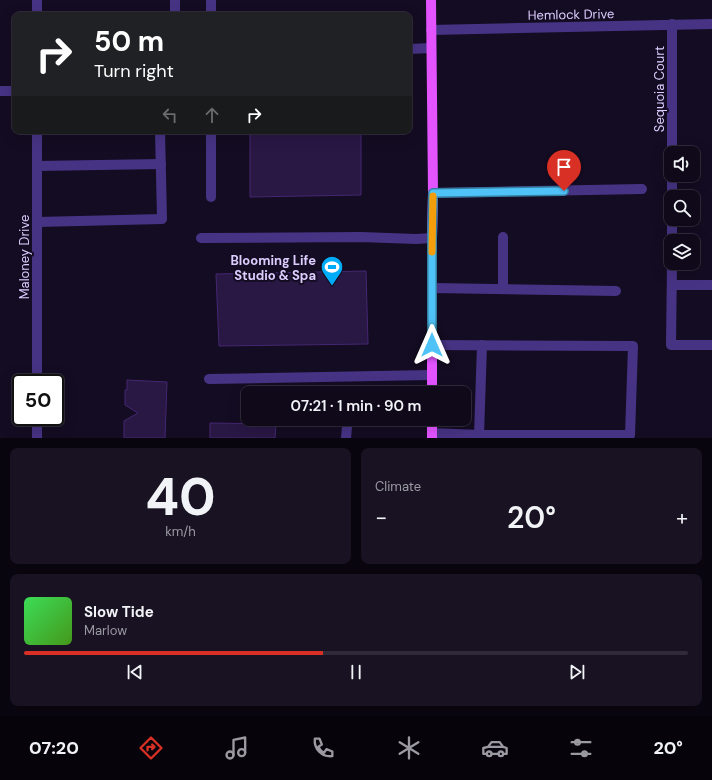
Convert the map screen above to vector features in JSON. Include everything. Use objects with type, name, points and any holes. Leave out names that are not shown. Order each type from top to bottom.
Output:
[{"type":"main road","points":[[430,0],[432,48],[433,193],[432,386]]},
{"type":"street","points":[[37,0],[37,12]]},
{"type":"street","points":[[175,0],[175,12]]},
{"type":"street","points":[[211,0],[211,12]]},
{"type":"street","name":"Sequoia Court","points":[[672,24],[672,146]]},
{"type":"street","name":"Hemlock Drive","points":[[431,30],[712,24]]},
{"type":"street","points":[[412,49],[432,48]]},
{"type":"street","points":[[0,91],[12,91]]},
{"type":"street","name":"Maloney Drive","points":[[37,134],[37,374]]},
{"type":"street","points":[[37,222],[162,219],[160,134]]},
{"type":"street","points":[[211,134],[211,197]]},
{"type":"street","points":[[37,166],[160,164]]},
{"type":"street","points":[[433,193],[642,189]]},
{"type":"street","points":[[201,238],[361,236],[432,238]]},
{"type":"street","points":[[503,237],[503,289]]},
{"type":"street","points":[[672,270],[671,345],[712,345]]},
{"type":"street","points":[[672,284],[712,284]]},
{"type":"street","points":[[432,288],[616,291]]},
{"type":"street","points":[[432,345],[633,346],[630,436],[479,434],[432,436]]},
{"type":"street","points":[[479,434],[482,345]]},
{"type":"street","points":[[209,379],[432,375]]},
{"type":"street","points":[[37,426],[37,438]]},
{"type":"street","points":[[346,438],[347,427]]},
{"type":"building","points":[[250,134],[361,134],[361,195],[250,197]]},
{"type":"building","points":[[366,271],[368,344],[219,346],[216,274]]},
{"type":"building","points":[[127,380],[167,382],[165,438],[124,438],[124,421],[138,413],[125,405]]},
{"type":"building","points":[[210,423],[241,423],[241,426],[276,426],[275,438],[210,438]]},
{"type":"slow traffic","points":[[432,252],[433,196]]},
{"type":"place","name":"Blooming Life Studio & Spa","points":[[332,286]]},
{"type":"route","points":[[432,345],[433,193],[564,191]]}]
